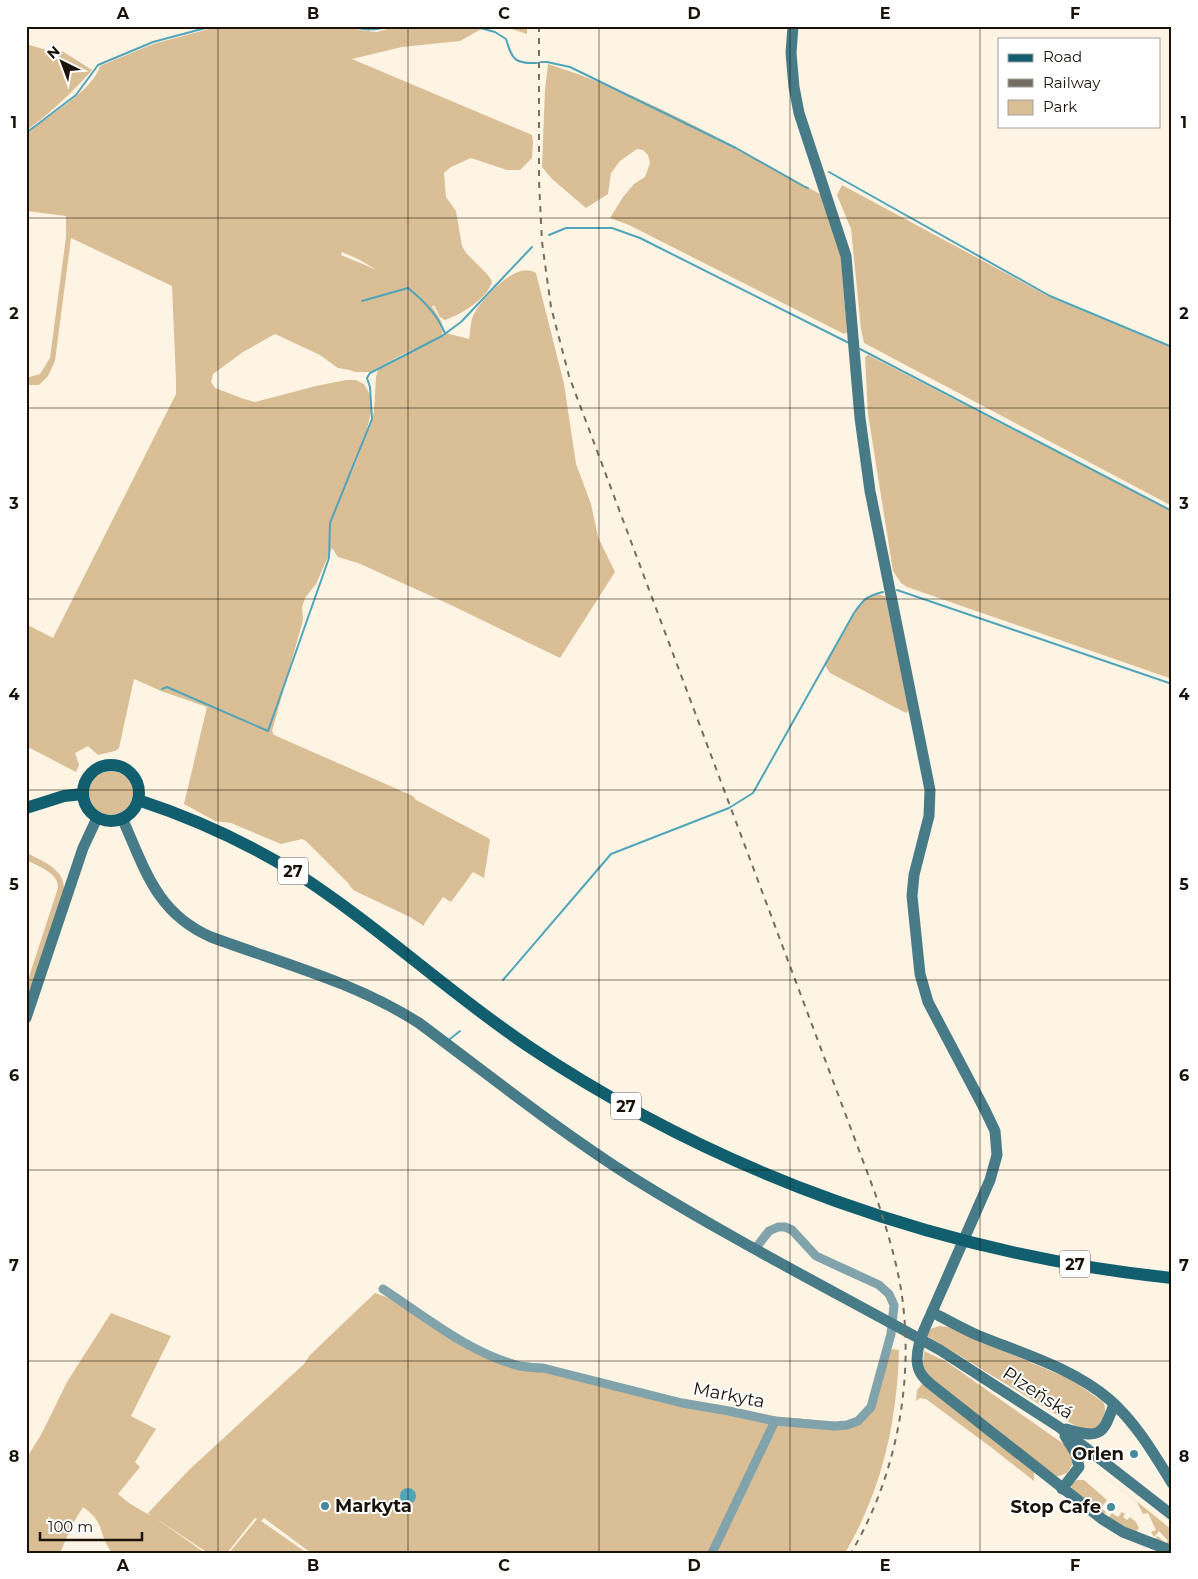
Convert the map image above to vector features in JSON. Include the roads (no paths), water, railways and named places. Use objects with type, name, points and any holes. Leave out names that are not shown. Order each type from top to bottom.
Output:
[{"type":"main road","points":[[793,26],[791,53],[794,87],[799,113],[846,256],[860,418],[870,491],[930,790],[929,816],[914,875],[912,896],[920,974],[928,1002],[995,1131],[997,1155],[990,1180],[923,1330],[918,1349],[918,1369],[920,1374],[992,1434],[1112,1526],[1144,1541],[1172,1551]]},
{"type":"main road","points":[[116,765],[128,770],[135,779],[139,789],[138,800],[131,812],[122,818],[110,821],[97,818],[87,808],[83,794],[85,782],[93,771],[103,766],[116,765]]},
{"type":"main road","points":[[26,808],[64,796],[83,794]]},
{"type":"main road","name":"27","points":[[138,800],[213,828],[259,851],[296,873],[332,898],[495,1023],[529,1046],[599,1090],[658,1123],[725,1156],[775,1178],[909,1225],[980,1244],[1070,1263],[1172,1278]]},
{"type":"main road","points":[[26,1018],[83,848],[97,818]]},
{"type":"main road","name":"Plzeňská","points":[[122,818],[156,891],[168,909],[191,927],[211,937],[365,993],[398,1010],[530,1107],[596,1153],[667,1198],[755,1249],[940,1350],[1059,1427],[1172,1515]]},
{"type":"main road","points":[[932,1312],[974,1333],[1072,1375],[1095,1389],[1114,1404],[1138,1431],[1172,1483]]},
{"type":"main road","points":[[1059,1427],[1082,1434],[1095,1434],[1108,1422],[1114,1404]]},
{"type":"main road","points":[[1059,1427],[1074,1449],[1079,1467],[1062,1489]]},
{"type":"street","name":"Markyta","points":[[383,1289],[458,1339],[501,1360],[521,1366],[543,1368],[682,1403],[729,1410],[775,1421],[828,1426],[848,1425],[858,1421],[871,1408],[888,1344],[893,1323],[894,1305],[890,1294],[885,1289],[816,1256],[792,1230],[785,1227],[769,1230],[755,1249]]},
{"type":"street","points":[[712,1553],[775,1421]]},
{"type":"water","points":[[408,1488],[416,1496],[408,1504],[400,1496]]},
{"type":"waterway","points":[[26,133],[76,95],[98,65],[153,42],[213,26]]},
{"type":"waterway","points":[[350,26],[361,29],[391,26]]},
{"type":"waterway","points":[[419,26],[429,26]]},
{"type":"waterway","points":[[473,26],[495,32],[506,39],[512,56],[515,59],[523,62],[537,63]]},
{"type":"waterway","points":[[541,62],[570,67],[736,148],[808,188]]},
{"type":"waterway","points":[[829,172],[1050,296],[1172,347]]},
{"type":"waterway","points":[[549,235],[566,228],[612,228],[640,238],[849,343]]},
{"type":"waterway","points":[[162,689],[167,687],[268,731],[329,558],[330,523],[372,419],[370,387],[367,378],[370,373],[442,336],[461,322],[532,247]]},
{"type":"waterway","points":[[362,301],[408,288],[429,308],[438,319],[445,333]]},
{"type":"waterway","points":[[860,349],[1172,511]]},
{"type":"waterway","points":[[897,590],[1172,684]]},
{"type":"waterway","points":[[503,980],[611,854],[729,808],[753,793],[854,613],[865,599],[883,592]]},
{"type":"waterway","points":[[450,1039],[460,1031]]},
{"type":"railway","points":[[539,26],[539,181],[542,242],[551,307],[569,376],[875,1193],[897,1270],[905,1329],[903,1396],[898,1429],[880,1493],[867,1524],[851,1553]]},
{"type":"place","name":"Orlen","points":[[1134,1454]]},
{"type":"place","name":"Markyta","points":[[325,1506]]},
{"type":"place","name":"Stop Cafe","points":[[1111,1507]]}]
